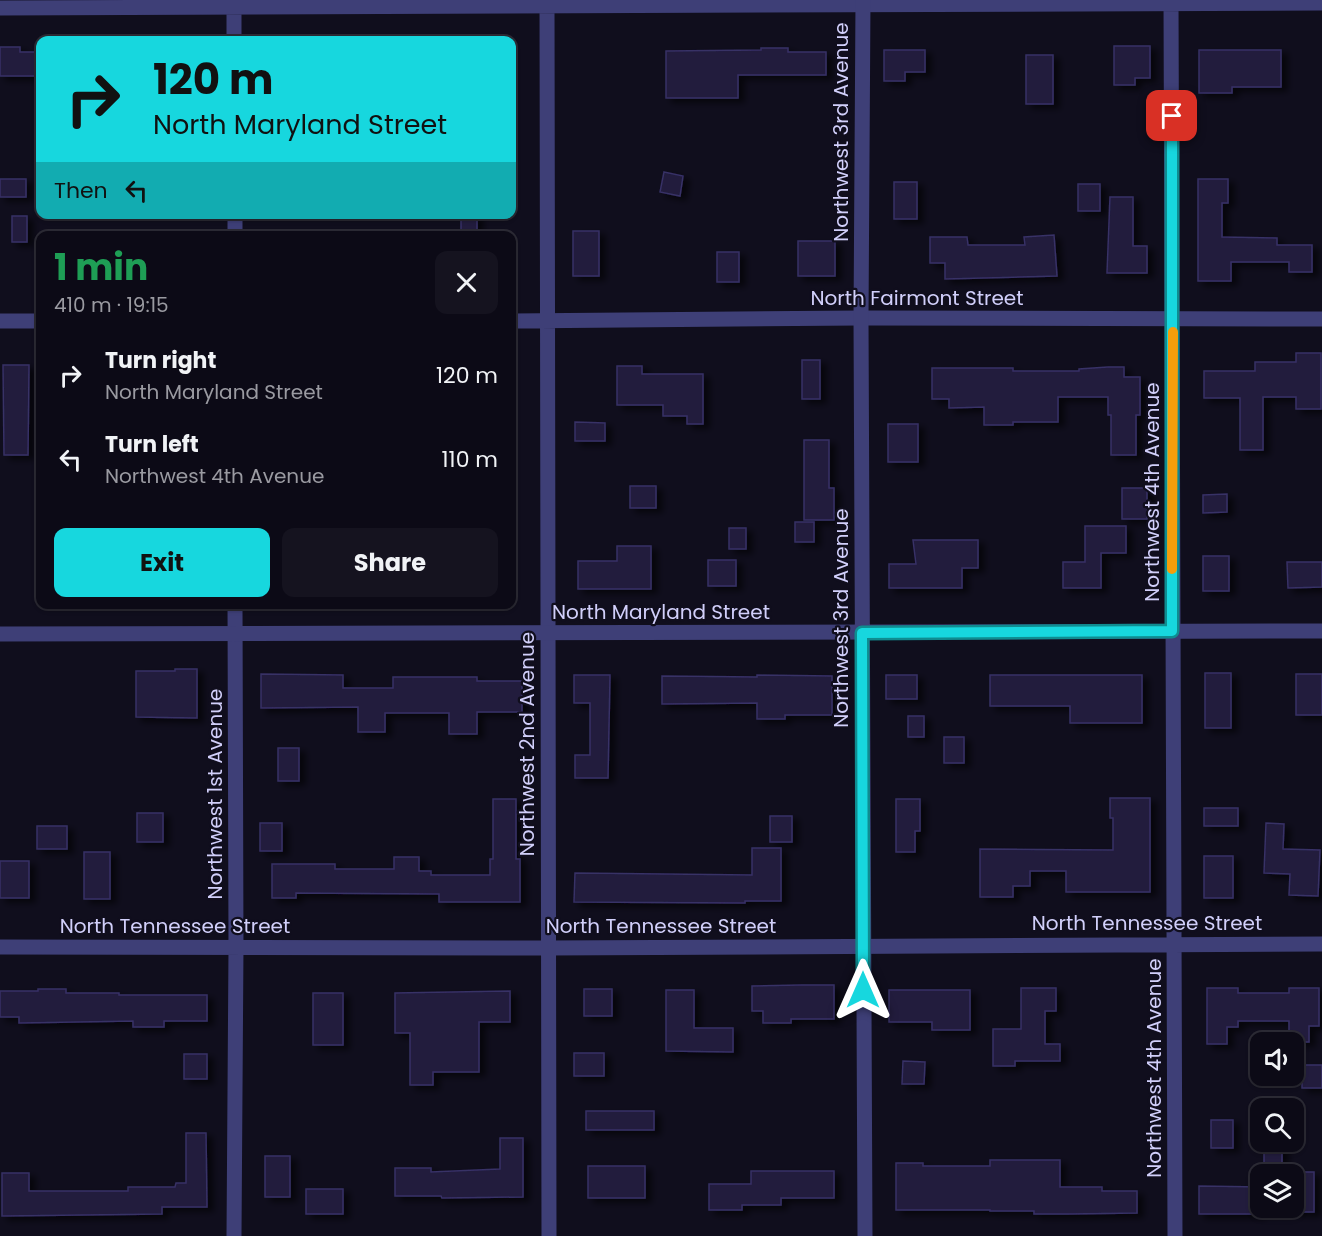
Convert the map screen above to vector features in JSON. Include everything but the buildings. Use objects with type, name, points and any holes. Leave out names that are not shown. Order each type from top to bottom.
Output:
[{"type":"street","name":"Northwest 3rd Avenue","points":[[863,2],[862,946],[865,1236]]},
{"type":"street","name":"Northwest 4th Avenue","points":[[1171,2],[1175,1236]]},
{"type":"street","name":"Northwest 2nd Avenue","points":[[547,3],[549,1236]]},
{"type":"street","points":[[0,8],[234,4],[1322,3]]},
{"type":"street","points":[[234,4],[234,36]]},
{"type":"street","name":"North Fairmont Street","points":[[516,321],[861,318],[1322,319]]},
{"type":"street","points":[[0,321],[36,321]]},
{"type":"street","name":"Northwest 1st Avenue","points":[[234,1236],[235,609]]},
{"type":"street","name":"North Maryland Street","points":[[0,634],[1322,631]]},
{"type":"street","name":"North Tennessee Street","points":[[0,947],[548,948],[1322,944]]},
{"type":"slow traffic","points":[[1172,569],[1173,332]]},
{"type":"route","points":[[863,990],[862,633],[1172,631],[1172,116]]}]
